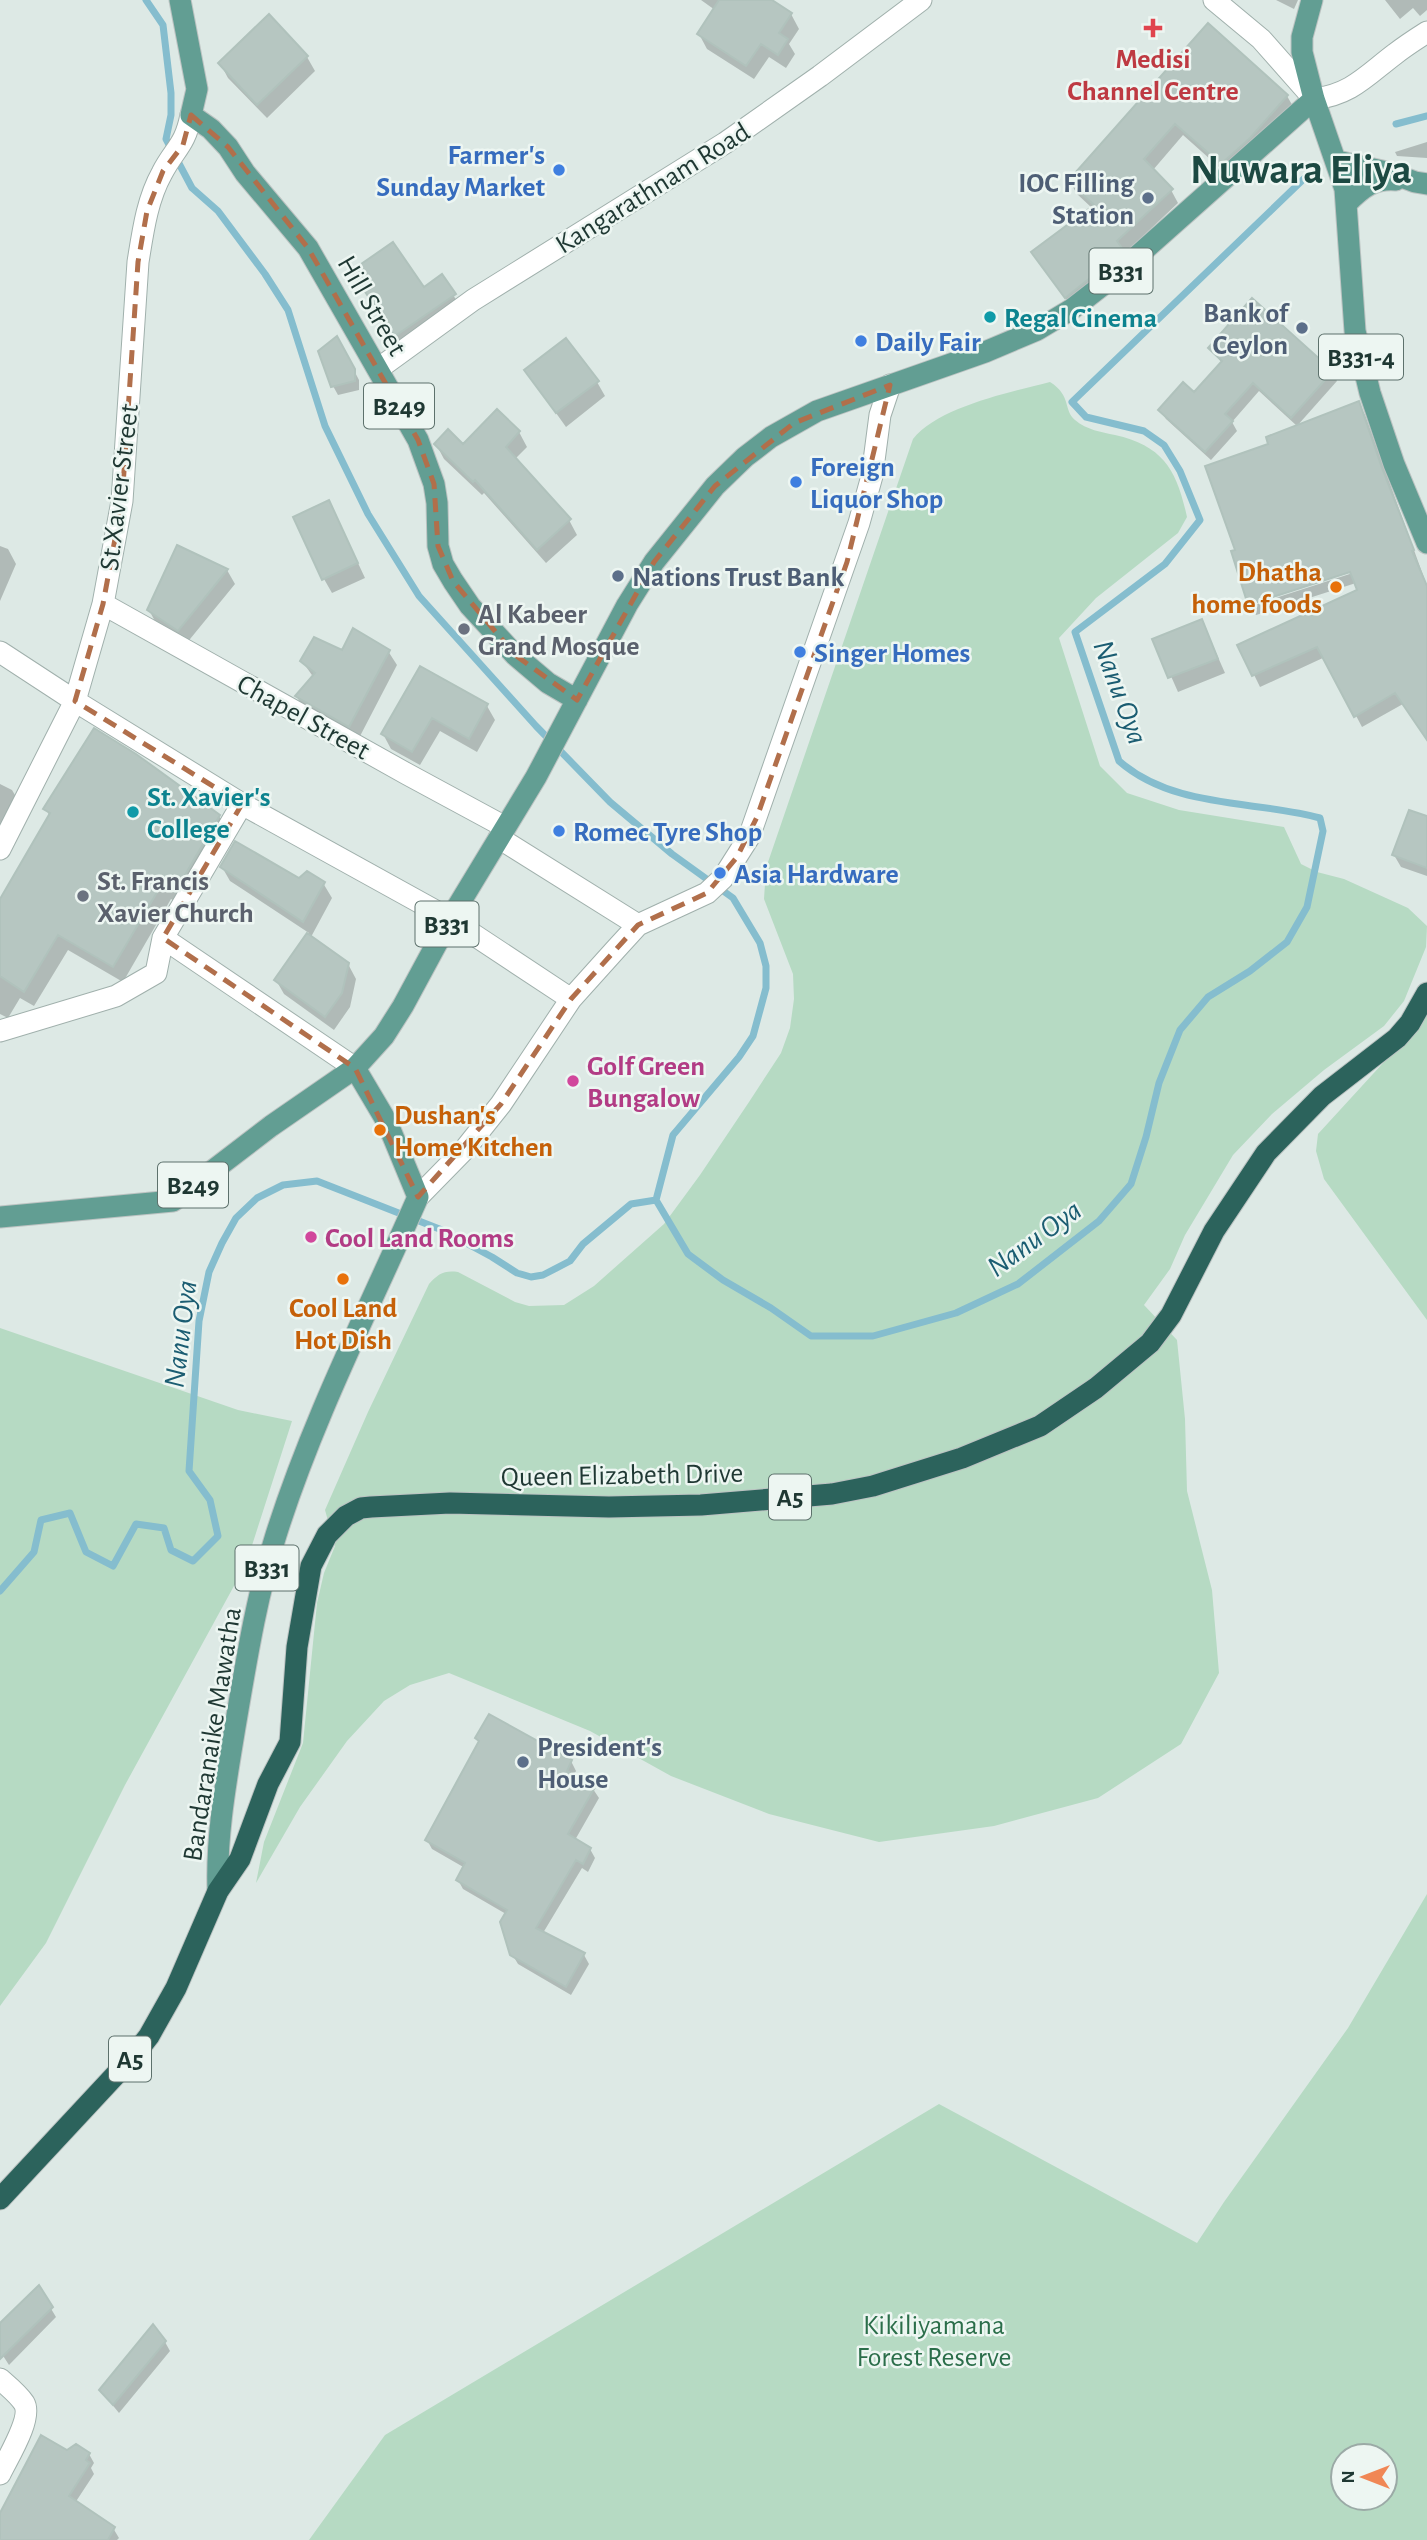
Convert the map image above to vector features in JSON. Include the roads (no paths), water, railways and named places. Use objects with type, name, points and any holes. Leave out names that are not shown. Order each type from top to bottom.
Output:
[{"type":"highway","name":"Queen Elizabeth Drive","points":[[218,1891],[240,1859],[268,1784],[290,1742],[297,1647],[312,1566],[327,1535],[346,1516],[361,1508],[450,1503],[608,1507],[701,1505],[825,1495],[873,1486],[962,1458],[1040,1426],[1096,1388],[1150,1343],[1171,1315],[1220,1221],[1266,1153],[1322,1096],[1397,1038],[1410,1023],[1427,993]]},
{"type":"highway","name":"A5","points":[[0,2199],[149,2036],[176,1988],[218,1891]]},
{"type":"main road","points":[[180,0],[197,89],[191,115]]},
{"type":"main road","points":[[1312,0],[1302,37],[1302,52],[1314,99]]},
{"type":"main road","name":"B331-4","points":[[1314,99],[1343,178],[1355,331],[1370,393],[1394,464],[1420,508],[1427,543]]},
{"type":"main road","name":"B331","points":[[355,1068],[384,1036],[450,919],[536,777],[627,605],[654,562],[715,486],[744,457],[794,423],[817,411],[985,352],[1037,330],[1072,309],[1118,274],[1314,99]]},
{"type":"main road","name":"Hill Street","points":[[191,115],[211,129],[228,147],[245,173],[308,248],[418,440],[428,465],[437,503],[438,546],[443,564],[453,581],[470,606],[515,655],[548,683],[572,709]]},
{"type":"main road","points":[[1337,161],[1421,183]]},
{"type":"main road","points":[[1347,203],[1374,181],[1421,183]]},
{"type":"main road","points":[[355,1068],[387,1122],[417,1200]]},
{"type":"main road","name":"B249","points":[[0,1217],[173,1201],[271,1126],[355,1068]]},
{"type":"main road","name":"Bandaranaike Mawatha","points":[[218,1891],[218,1830],[253,1625],[265,1575],[280,1524],[314,1432],[346,1354],[417,1200]]},
{"type":"street","name":"Kangarathnam Road","points":[[378,369],[472,300],[725,143],[921,0]]},
{"type":"street","points":[[1214,0],[1261,38],[1314,99],[1332,97],[1346,91],[1427,32]]},
{"type":"street","name":"St.Xavier Street","points":[[0,849],[75,701],[103,604],[122,501],[138,262],[147,211],[163,171],[183,145],[191,115]]},
{"type":"street","points":[[417,1200],[501,1104],[571,999],[638,925],[707,893],[723,878],[748,837],[847,562],[872,476],[880,415],[890,385]]},
{"type":"street","name":"Chapel Street","points":[[103,604],[407,774],[502,832],[638,925]]},
{"type":"street","points":[[0,652],[242,804],[450,919],[571,999]]},
{"type":"street","points":[[0,1031],[116,996],[156,973],[163,938],[242,804]]},
{"type":"street","points":[[163,938],[355,1068]]},
{"type":"street","points":[[0,2379],[25,2404],[26,2414],[24,2425],[0,2474]]},
{"type":"waterway","points":[[146,0],[163,25],[171,93],[171,115],[166,139],[192,188],[218,211],[288,310],[325,426],[368,514],[419,596],[536,726],[610,802],[672,854],[733,898],[760,943],[766,966],[766,988],[753,1036],[739,1057],[673,1135],[656,1200]]},
{"type":"waterway","name":"Nanu Oya","points":[[1396,124],[1427,116]]},
{"type":"waterway","name":"Nanu Oya","points":[[656,1200],[688,1254],[723,1280],[771,1308],[811,1336],[873,1336],[956,1313],[1018,1284],[1099,1221],[1131,1184],[1159,1083],[1180,1030],[1208,997],[1250,971],[1287,942],[1307,907],[1323,831],[1320,818],[1215,801],[1164,788],[1119,761],[1075,632],[1165,564],[1200,520],[1180,471],[1164,445],[1144,431],[1086,417],[1072,402],[1312,171]]},
{"type":"waterway","name":"Nanu Oya","points":[[0,1591],[34,1552],[41,1520],[70,1513],[86,1552],[113,1566],[136,1524],[164,1528],[171,1550],[193,1561],[218,1536],[210,1500],[189,1471],[199,1321],[209,1272],[222,1243],[236,1218],[257,1198],[283,1185],[317,1181],[442,1230],[517,1273],[531,1277],[543,1275],[570,1261],[583,1244],[631,1204],[656,1200]]},
{"type":"place","name":"Medisi Channel Centre","points":[[1153,28]]},
{"type":"place","name":"Farmer's Sunday Market","points":[[559,170]]},
{"type":"place","name":"IOC Filling Station","points":[[1148,198]]},
{"type":"place","name":"Regal Cinema","points":[[990,317]]},
{"type":"place","name":"Bank of Ceylon","points":[[1302,328]]},
{"type":"place","name":"Daily Fair","points":[[861,341]]},
{"type":"place","name":"Foreign Liquor Shop","points":[[796,482]]},
{"type":"place","name":"Nations Trust Bank","points":[[618,576]]},
{"type":"place","name":"Dhatha home foods","points":[[1336,587]]},
{"type":"place","name":"Al Kabeer Grand Mosque","points":[[464,629]]},
{"type":"place","name":"Singer Homes","points":[[800,652]]},
{"type":"place","name":"St. Xavier's College","points":[[133,812]]},
{"type":"place","name":"Romec Tyre Shop","points":[[559,831]]},
{"type":"place","name":"Asia Hardware","points":[[720,873]]},
{"type":"place","name":"St. Francis Xavier Church","points":[[83,896]]},
{"type":"place","name":"Golf Green Bungalow","points":[[573,1081]]},
{"type":"place","name":"Dushan's Home Kitchen","points":[[380,1130]]},
{"type":"place","name":"Cool Land Rooms","points":[[311,1237]]},
{"type":"place","name":"Cool Land Hot Dish","points":[[343,1279]]},
{"type":"place","name":"President's House","points":[[523,1762]]},
{"type":"district","name":"Nuwara Eliya","points":[[1301,168]]},
{"type":"park label","name":"Kikiliyamana Forest Reserve","points":[[934,2340]]}]
